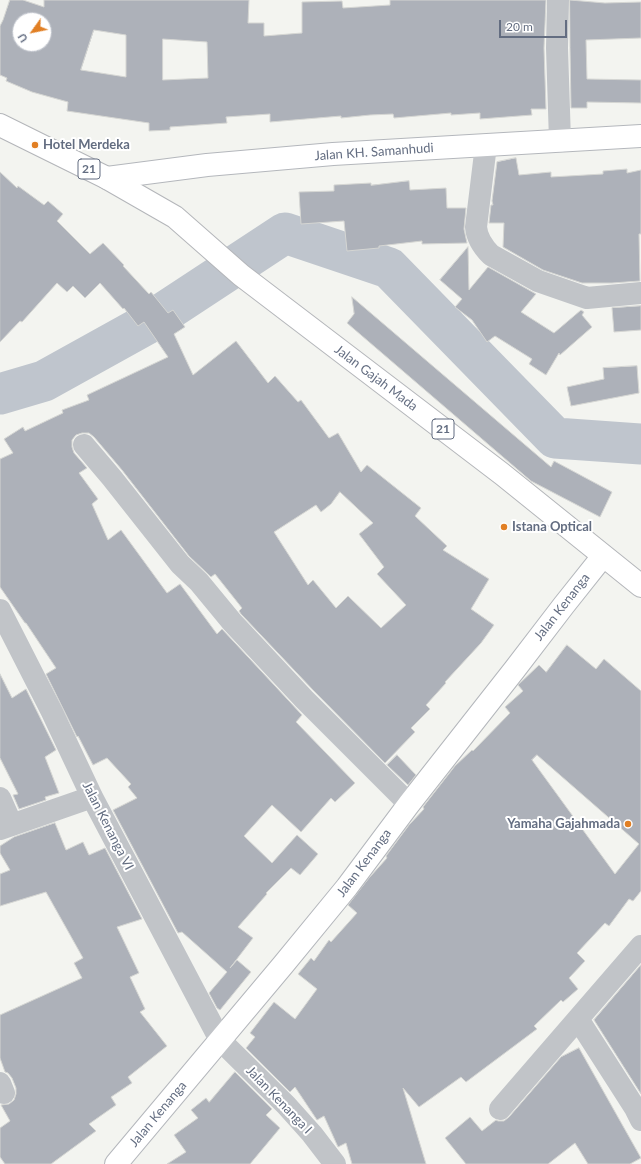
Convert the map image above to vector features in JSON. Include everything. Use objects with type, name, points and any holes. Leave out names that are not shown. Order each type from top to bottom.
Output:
[{"type":"main road","name":"21","points":[[0,125],[107,178]]},
{"type":"main road","name":"Jalan KH. Samanhudi","points":[[107,178],[207,165],[333,154],[641,136]]},
{"type":"main road","name":"Jalan Gajah Mada","points":[[107,178],[175,217],[241,275],[502,474],[641,586]]},
{"type":"main road","name":"Jalan Kenanga","points":[[116,1164],[347,887],[409,804],[603,556]]},
{"type":"street","points":[[558,0],[557,48],[560,141]]},
{"type":"street","points":[[486,145],[476,235],[491,255],[538,281],[587,298],[641,293]]},
{"type":"street","points":[[84,445],[180,564],[200,582],[232,622],[304,699],[409,804]]},
{"type":"street","name":"Jalan Kenanga VI","points":[[0,610],[52,712],[92,797],[220,1040]]},
{"type":"street","points":[[0,798],[6,827],[92,797]]},
{"type":"street","points":[[500,1110],[641,946]]},
{"type":"street","points":[[578,1018],[635,1108],[641,1120]]},
{"type":"street","name":"Jalan Kenanga I","points":[[220,1040],[286,1105],[312,1134],[335,1164]]},
{"type":"building","points":[[10,0],[23,0],[44,7],[44,0],[249,0],[248,23],[264,23],[264,36],[302,33],[302,2],[342,1],[343,8],[390,5],[390,0],[546,0],[544,48],[546,109],[531,109],[532,115],[480,119],[480,113],[451,115],[451,113],[394,118],[393,114],[341,118],[341,116],[270,122],[270,114],[226,117],[227,123],[170,127],[170,130],[149,131],[149,123],[67,111],[68,102],[32,92],[6,81],[7,78],[0,75],[0,26]],"holes":[[[94,30],[126,35],[126,77],[81,70]],[[163,39],[207,42],[208,78],[163,80]]]},
{"type":"building","points":[[570,0],[605,3],[641,2],[641,38],[586,40],[587,79],[641,80],[641,103],[587,102],[587,108],[571,108]]},
{"type":"building","points":[[516,158],[519,175],[551,172],[551,177],[603,174],[603,171],[627,169],[627,173],[641,170],[641,234],[639,234],[640,281],[582,283],[543,270],[503,247],[504,223],[489,223],[491,205],[493,205],[492,201],[497,162]]},
{"type":"building","points":[[0,172],[17,188],[18,186],[44,205],[48,201],[63,214],[57,221],[90,254],[103,243],[149,294],[151,292],[168,313],[173,310],[185,327],[174,334],[193,375],[236,341],[268,383],[275,376],[298,402],[301,400],[329,438],[338,433],[361,472],[367,465],[421,508],[415,516],[447,546],[443,550],[489,579],[471,609],[494,625],[481,643],[426,705],[430,709],[411,728],[415,732],[385,763],[241,614],[239,611],[242,608],[215,574],[211,577],[189,556],[122,470],[94,437],[89,433],[82,433],[76,435],[72,440],[74,453],[87,468],[79,473],[98,499],[92,504],[108,540],[121,530],[167,593],[180,584],[217,634],[222,629],[302,715],[296,722],[355,783],[335,802],[331,798],[301,832],[272,805],[244,836],[272,863],[297,835],[318,854],[300,875],[291,868],[266,893],[267,894],[238,927],[253,938],[230,968],[237,960],[251,972],[220,1010],[217,1008],[209,993],[227,972],[182,932],[178,933],[113,810],[137,798],[128,787],[131,784],[107,758],[93,765],[78,736],[77,737],[46,674],[56,668],[0,587],[0,459],[13,453],[4,439],[23,427],[25,431],[63,413],[62,410],[89,400],[87,395],[168,357],[144,322],[138,326],[124,308],[123,309],[100,283],[85,298],[73,286],[67,292],[57,283],[22,322],[20,321],[0,342]],"holes":[[[340,492],[373,523],[359,534],[384,567],[377,574],[406,605],[381,628],[348,596],[336,608],[313,580],[308,585],[274,532],[316,505],[321,512],[331,504]]]},
{"type":"building","points":[[409,181],[410,190],[446,188],[447,208],[466,208],[464,229],[467,243],[422,244],[422,241],[379,246],[379,248],[347,251],[344,221],[301,224],[299,192],[334,191],[334,185],[371,183],[371,185]]},
{"type":"building","points":[[468,247],[469,290],[488,267],[536,294],[521,312],[554,333],[581,310],[584,312],[582,315],[592,327],[560,355],[559,353],[546,375],[529,364],[532,359],[495,336],[487,342],[472,320],[455,307],[462,299],[440,280]]},
{"type":"building","points":[[352,297],[551,467],[554,461],[612,492],[600,517],[531,481],[347,323],[354,314]]},
{"type":"building","points":[[641,306],[641,330],[614,332],[612,308]]},
{"type":"building","points":[[637,366],[639,393],[571,406],[567,387],[604,379],[603,368]]},
{"type":"building","points":[[567,645],[596,669],[604,659],[641,691],[641,891],[633,901],[629,899],[609,926],[605,923],[577,953],[585,961],[569,978],[578,989],[563,1002],[561,1000],[534,1026],[537,1029],[466,1082],[461,1077],[419,1107],[403,1088],[426,1164],[352,1164],[346,1143],[338,1147],[324,1116],[317,1120],[295,1087],[290,1092],[246,1048],[255,1037],[250,1033],[274,1002],[295,1019],[317,989],[298,974],[311,958],[314,961],[329,940],[331,942],[357,913],[348,905],[387,858],[386,856],[409,825],[424,809],[423,807],[455,766],[472,750],[473,751],[510,713],[505,707],[523,691],[518,685],[539,665],[546,672]],"holes":[[[537,755],[639,844],[615,874],[532,760]]]},
{"type":"building","points":[[0,674],[12,698],[26,689],[56,750],[45,757],[59,793],[45,797],[46,800],[19,809],[13,795],[18,794],[0,758]]},
{"type":"building","points":[[397,755],[416,775],[408,785],[387,765]]},
{"type":"building","points":[[55,823],[66,850],[83,842],[89,855],[105,848],[142,919],[117,927],[139,973],[130,977],[145,1009],[140,1012],[167,1046],[128,1077],[132,1083],[111,1097],[116,1105],[89,1124],[96,1131],[51,1164],[5,1164],[0,1157],[0,1128],[10,1121],[1,1105],[9,1104],[14,1100],[16,1088],[12,1078],[5,1072],[0,1058],[0,1015],[82,978],[74,963],[83,958],[46,892],[0,906],[0,874],[10,870],[0,853],[0,846],[14,837]]},
{"type":"building","points":[[641,965],[641,1094],[594,1020]]},
{"type":"building","points":[[579,1048],[641,1158],[630,1164],[588,1164],[575,1143],[548,1164],[466,1164],[445,1138],[470,1117],[482,1131],[496,1120],[504,1121],[561,1057]]},
{"type":"building","points":[[235,1072],[272,1109],[266,1115],[280,1128],[250,1164],[167,1164],[186,1152],[174,1135],[198,1118],[191,1110],[206,1098],[209,1102]]},
{"type":"waterway","points":[[0,394],[44,381],[145,325],[285,233],[389,268],[555,438],[641,444]]},
{"type":"place","name":"Hotel Merdeka","points":[[35,145]]},
{"type":"place","name":"Istana Optical","points":[[504,527]]},
{"type":"place","name":"Yamaha Gajahmada","points":[[628,824]]}]
